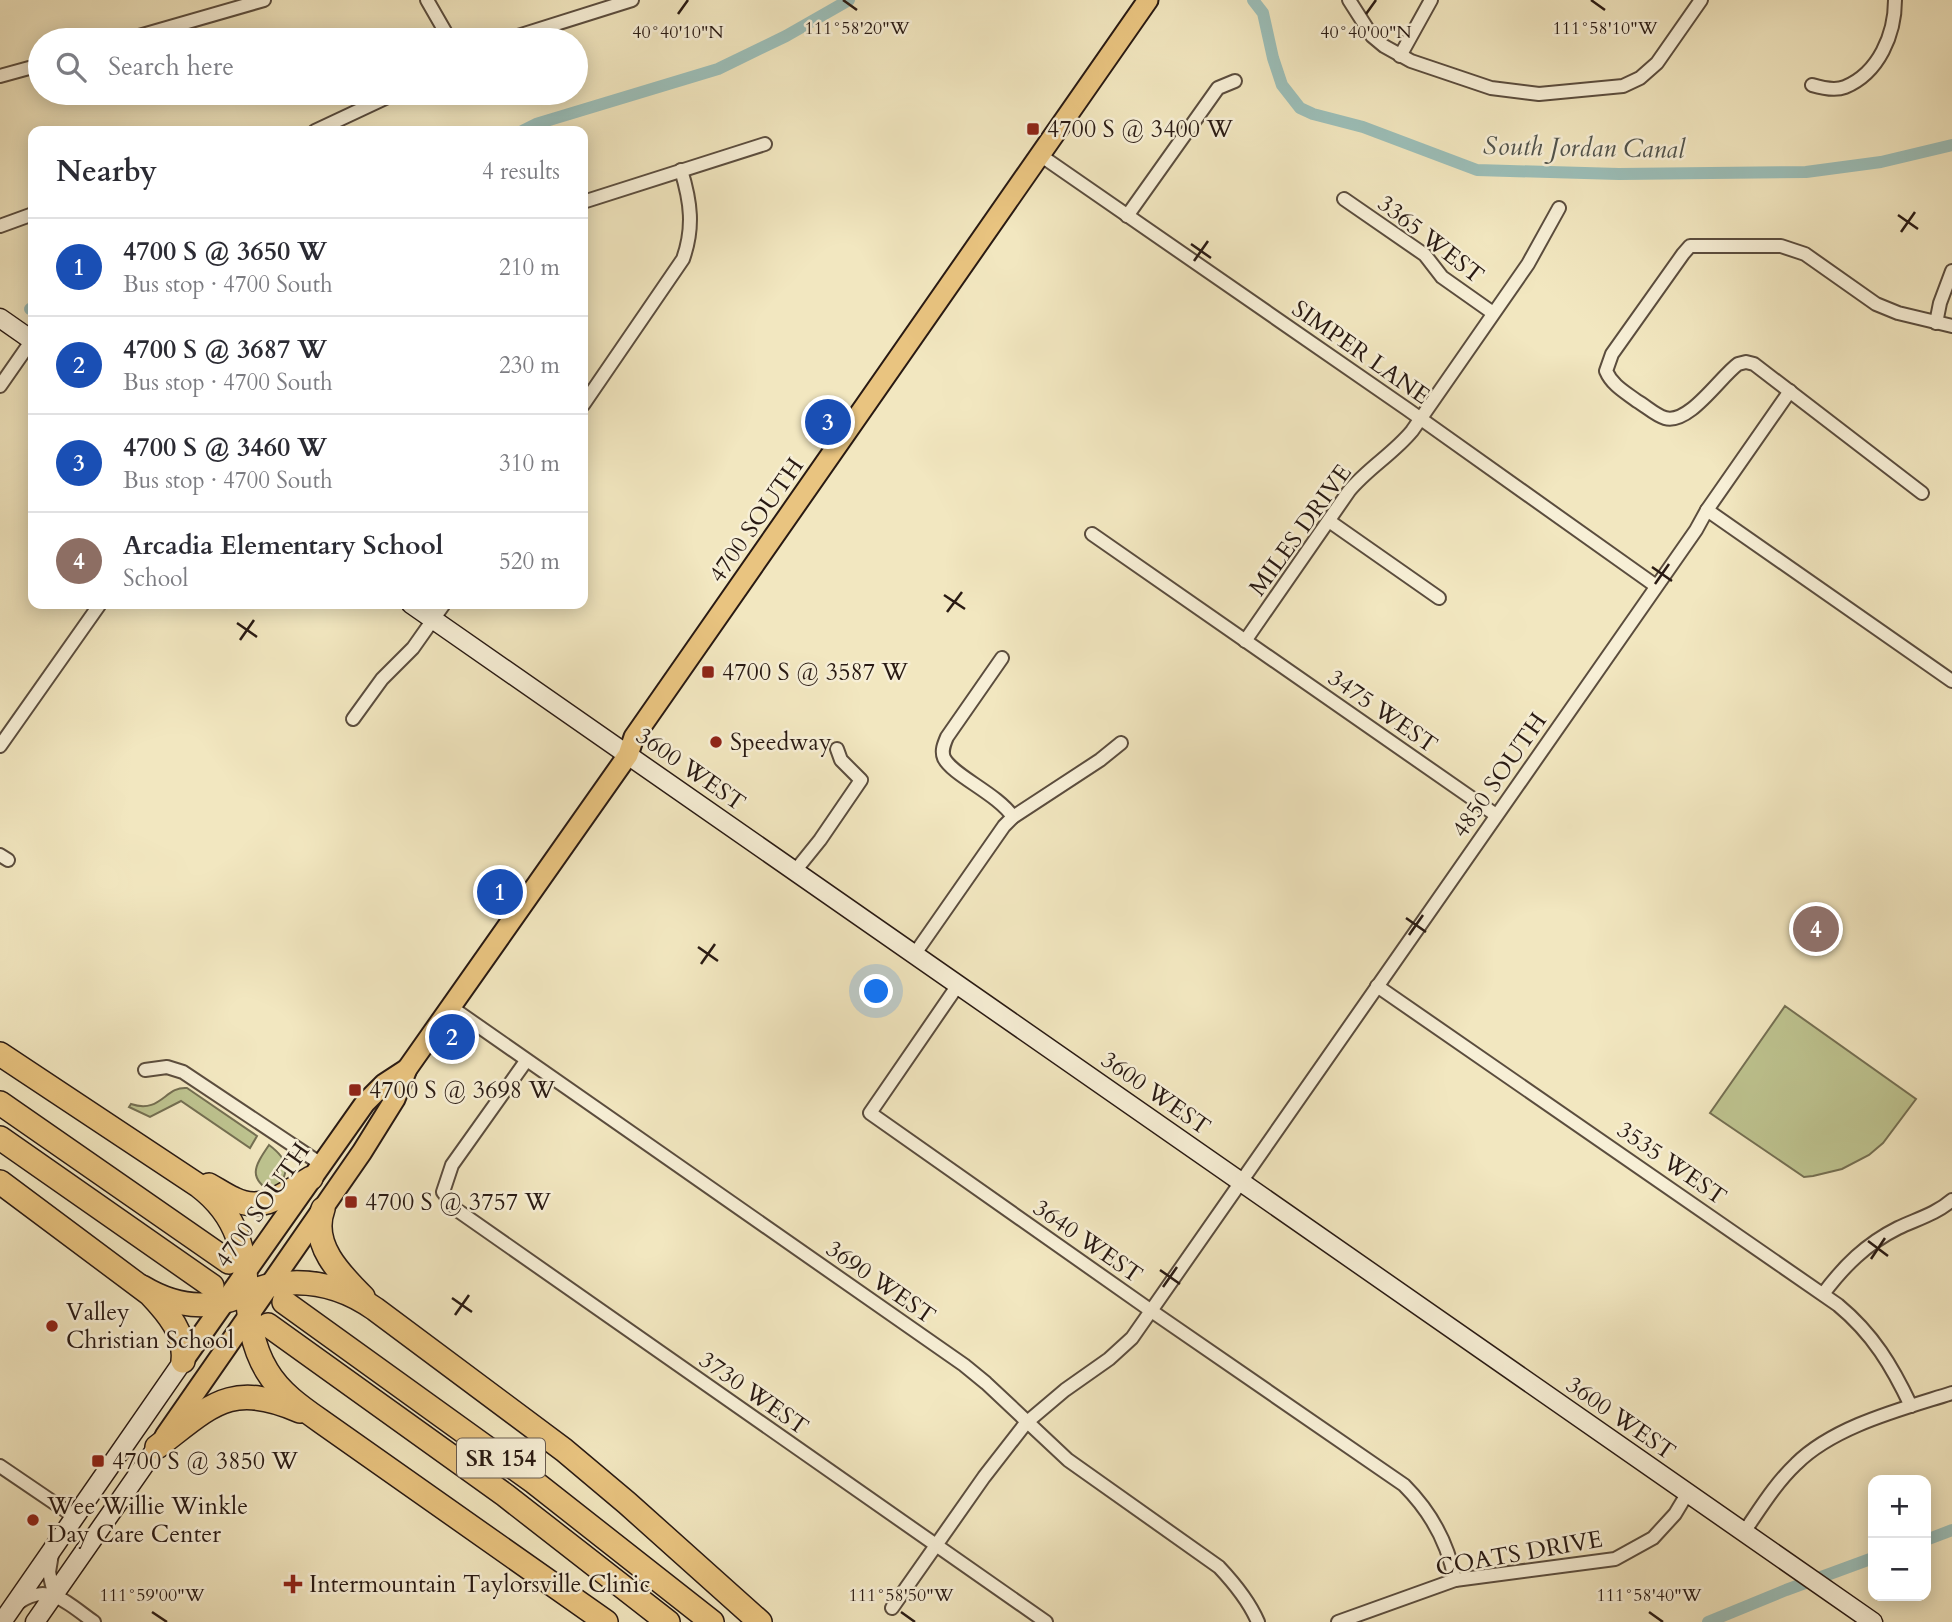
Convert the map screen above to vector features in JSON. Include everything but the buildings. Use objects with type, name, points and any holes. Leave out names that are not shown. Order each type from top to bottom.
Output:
[{"type":"highway","points":[[0,1054],[172,1168],[208,1194],[224,1211],[240,1242],[257,1348],[267,1371],[281,1389],[322,1422],[606,1622]]},
{"type":"highway","name":"SR 154","points":[[0,1104],[248,1293],[668,1622]]},
{"type":"highway","points":[[0,1138],[218,1294]]},
{"type":"highway","points":[[172,1168],[204,1182],[232,1199],[249,1204],[263,1204],[277,1199],[316,1171]]},
{"type":"highway","points":[[0,1182],[154,1294],[178,1302],[200,1305],[218,1294],[277,1294],[295,1282],[343,1291],[375,1309],[564,1450],[760,1622]]},
{"type":"highway","points":[[323,1209],[319,1225],[323,1245],[342,1275],[375,1309]]},
{"type":"highway","points":[[142,1287],[165,1310],[179,1333],[183,1346],[183,1361]]},
{"type":"highway","name":"SR 154","points":[[277,1294],[534,1482],[712,1622]]},
{"type":"highway","points":[[157,1447],[216,1403],[235,1397],[253,1396],[277,1402],[322,1422]]},
{"type":"main road","name":"4700 SOUTH","points":[[277,1294],[323,1209],[389,1109],[407,1069],[628,755],[634,737],[1148,0]]},
{"type":"main road","name":"4700 SOUTH","points":[[157,1447],[316,1171],[365,1103],[384,1084],[407,1069]]},
{"type":"main road","name":"4700 SOUTH","points":[[183,1361],[218,1294]]},
{"type":"street","points":[[167,28],[264,0]]},
{"type":"street","points":[[427,0],[443,28]]},
{"type":"street","points":[[543,28],[631,0]]},
{"type":"street","points":[[1349,0],[1372,36],[1400,56],[1423,67],[1508,92],[1539,94],[1623,86],[1640,78],[1657,63],[1701,0]]},
{"type":"street","points":[[1400,56],[1431,0]]},
{"type":"street","points":[[1812,85],[1827,89],[1844,88],[1870,68],[1890,37],[1895,17],[1895,0]]},
{"type":"street","points":[[0,76],[28,68]]},
{"type":"street","points":[[1127,216],[1218,88],[1235,81]]},
{"type":"street","points":[[326,126],[370,105]]},
{"type":"street","points":[[588,200],[765,144]]},
{"type":"street","name":"SIMPER LANE","points":[[1040,155],[1656,586]]},
{"type":"street","points":[[588,398],[683,259],[690,238],[691,216],[681,170]]},
{"type":"street","name":"3365 WEST","points":[[1344,199],[1425,255],[1442,277],[1493,313]]},
{"type":"street","name":"MILES DRIVE","points":[[1245,641],[1360,478],[1392,453],[1412,430],[1528,264],[1559,208]]},
{"type":"street","points":[[0,226],[28,216]]},
{"type":"street","points":[[1922,493],[1762,369],[1746,362],[1730,370],[1688,413],[1673,419],[1658,415],[1609,379],[1606,371],[1612,354],[1690,246],[1781,246],[1793,249],[1805,254],[1877,304],[1898,313],[1952,326]]},
{"type":"street","points":[[1936,323],[1952,271]]},
{"type":"street","points":[[0,318],[28,338]]},
{"type":"street","points":[[0,386],[28,348]]},
{"type":"street","name":"4850 SOUTH","points":[[892,1608],[990,1468],[1027,1423],[1132,1338],[1790,391]]},
{"type":"street","points":[[1707,510],[1952,681]]},
{"type":"street","points":[[1329,521],[1439,598]]},
{"type":"street","name":"3475 WEST","points":[[1092,534],[1496,815]]},
{"type":"street","points":[[0,747],[97,609]]},
{"type":"street","name":"3600 WEST","points":[[418,609],[1873,1622]]},
{"type":"street","points":[[354,719],[382,679],[409,653],[441,609]]},
{"type":"street","points":[[1002,658],[947,737],[942,751],[946,761],[996,797],[1013,817]]},
{"type":"street","points":[[914,955],[996,836],[1013,817],[1100,760],[1121,743]]},
{"type":"street","points":[[795,871],[861,780],[841,760],[837,749]]},
{"type":"street","name":"3640 WEST","points":[[958,985],[870,1112],[1404,1485],[1419,1500],[1442,1536],[1451,1558],[1455,1580]]},
{"type":"street","name":"3535 WEST","points":[[1377,986],[1823,1294],[1856,1320],[1875,1340],[1911,1406]]},
{"type":"street","name":"3690 WEST","points":[[451,1007],[964,1365],[1076,1466],[1219,1567],[1237,1586],[1258,1622]]},
{"type":"street","name":"3730 WEST","points":[[526,1061],[452,1165],[443,1192],[457,1210],[1046,1622]]},
{"type":"street","points":[[145,1070],[167,1067],[183,1072],[316,1171]]},
{"type":"street","points":[[1823,1294],[1861,1251],[1899,1228],[1942,1209],[1952,1200]]},
{"type":"street","name":"4700 SOUTH","points":[[6,1616],[183,1361]]},
{"type":"street","points":[[1744,1532],[1774,1487],[1815,1447],[1849,1429],[1952,1393]]},
{"type":"street","name":"4700 SOUTH","points":[[35,1622],[157,1447]]},
{"type":"street","points":[[0,1466],[75,1517]]},
{"type":"street","name":"COATS DRIVE","points":[[1338,1622],[1455,1580],[1615,1559],[1653,1538],[1675,1514],[1687,1494]]},
{"type":"street","points":[[54,1594],[49,1572],[56,1544]]},
{"type":"street","points":[[6,1616],[30,1596],[54,1594],[94,1622]]},
{"type":"green space","points":[[1785,1006],[1916,1099],[1883,1143],[1869,1155],[1842,1169],[1804,1177],[1710,1113]]},
{"type":"green space","points":[[187,1088],[257,1136],[250,1148],[181,1101],[150,1117],[129,1107],[131,1104],[141,1106],[156,1103],[173,1091]]},
{"type":"green space","points":[[269,1145],[282,1157],[286,1168],[283,1180],[274,1194],[260,1183],[256,1172]]},
{"type":"waterway","name":"South Jordan Canal","points":[[532,126],[718,69],[786,36],[849,0]]},
{"type":"waterway","name":"South Jordan Canal","points":[[1253,0],[1263,13],[1282,85],[1300,108],[1363,127],[1477,170],[1619,174],[1806,172],[1881,162],[1952,145]]},
{"type":"waterway","points":[[1931,1538],[1952,1530]]},
{"type":"waterway","points":[[1708,1622],[1868,1560]]},
{"type":"place","name":"4700 S @ 3400 W","points":[[1033,129]]},
{"type":"place","name":"4700 S @ 3460 W","points":[[828,422]]},
{"type":"place","name":"4700 S @ 3587 W","points":[[708,672]]},
{"type":"place","name":"Speedway","points":[[716,742]]},
{"type":"place","name":"4700 S @ 3650 W","points":[[500,892]]},
{"type":"place","name":"Arcadia Elementary School","points":[[1816,929]]},
{"type":"place","name":"4700 S @ 3687 W","points":[[452,1037]]},
{"type":"place","name":"4700 S @ 3698 W","points":[[355,1090]]},
{"type":"place","name":"4700 S @ 3757 W","points":[[351,1202]]},
{"type":"place","name":"Valley Christian School","points":[[52,1326]]},
{"type":"place","name":"4700 S @ 3850 W","points":[[98,1461]]},
{"type":"place","name":"Wee Willie Winkle Day Care Center","points":[[33,1520]]},
{"type":"place","name":"Intermountain Taylorsville Clinic","points":[[293,1584]]}]
